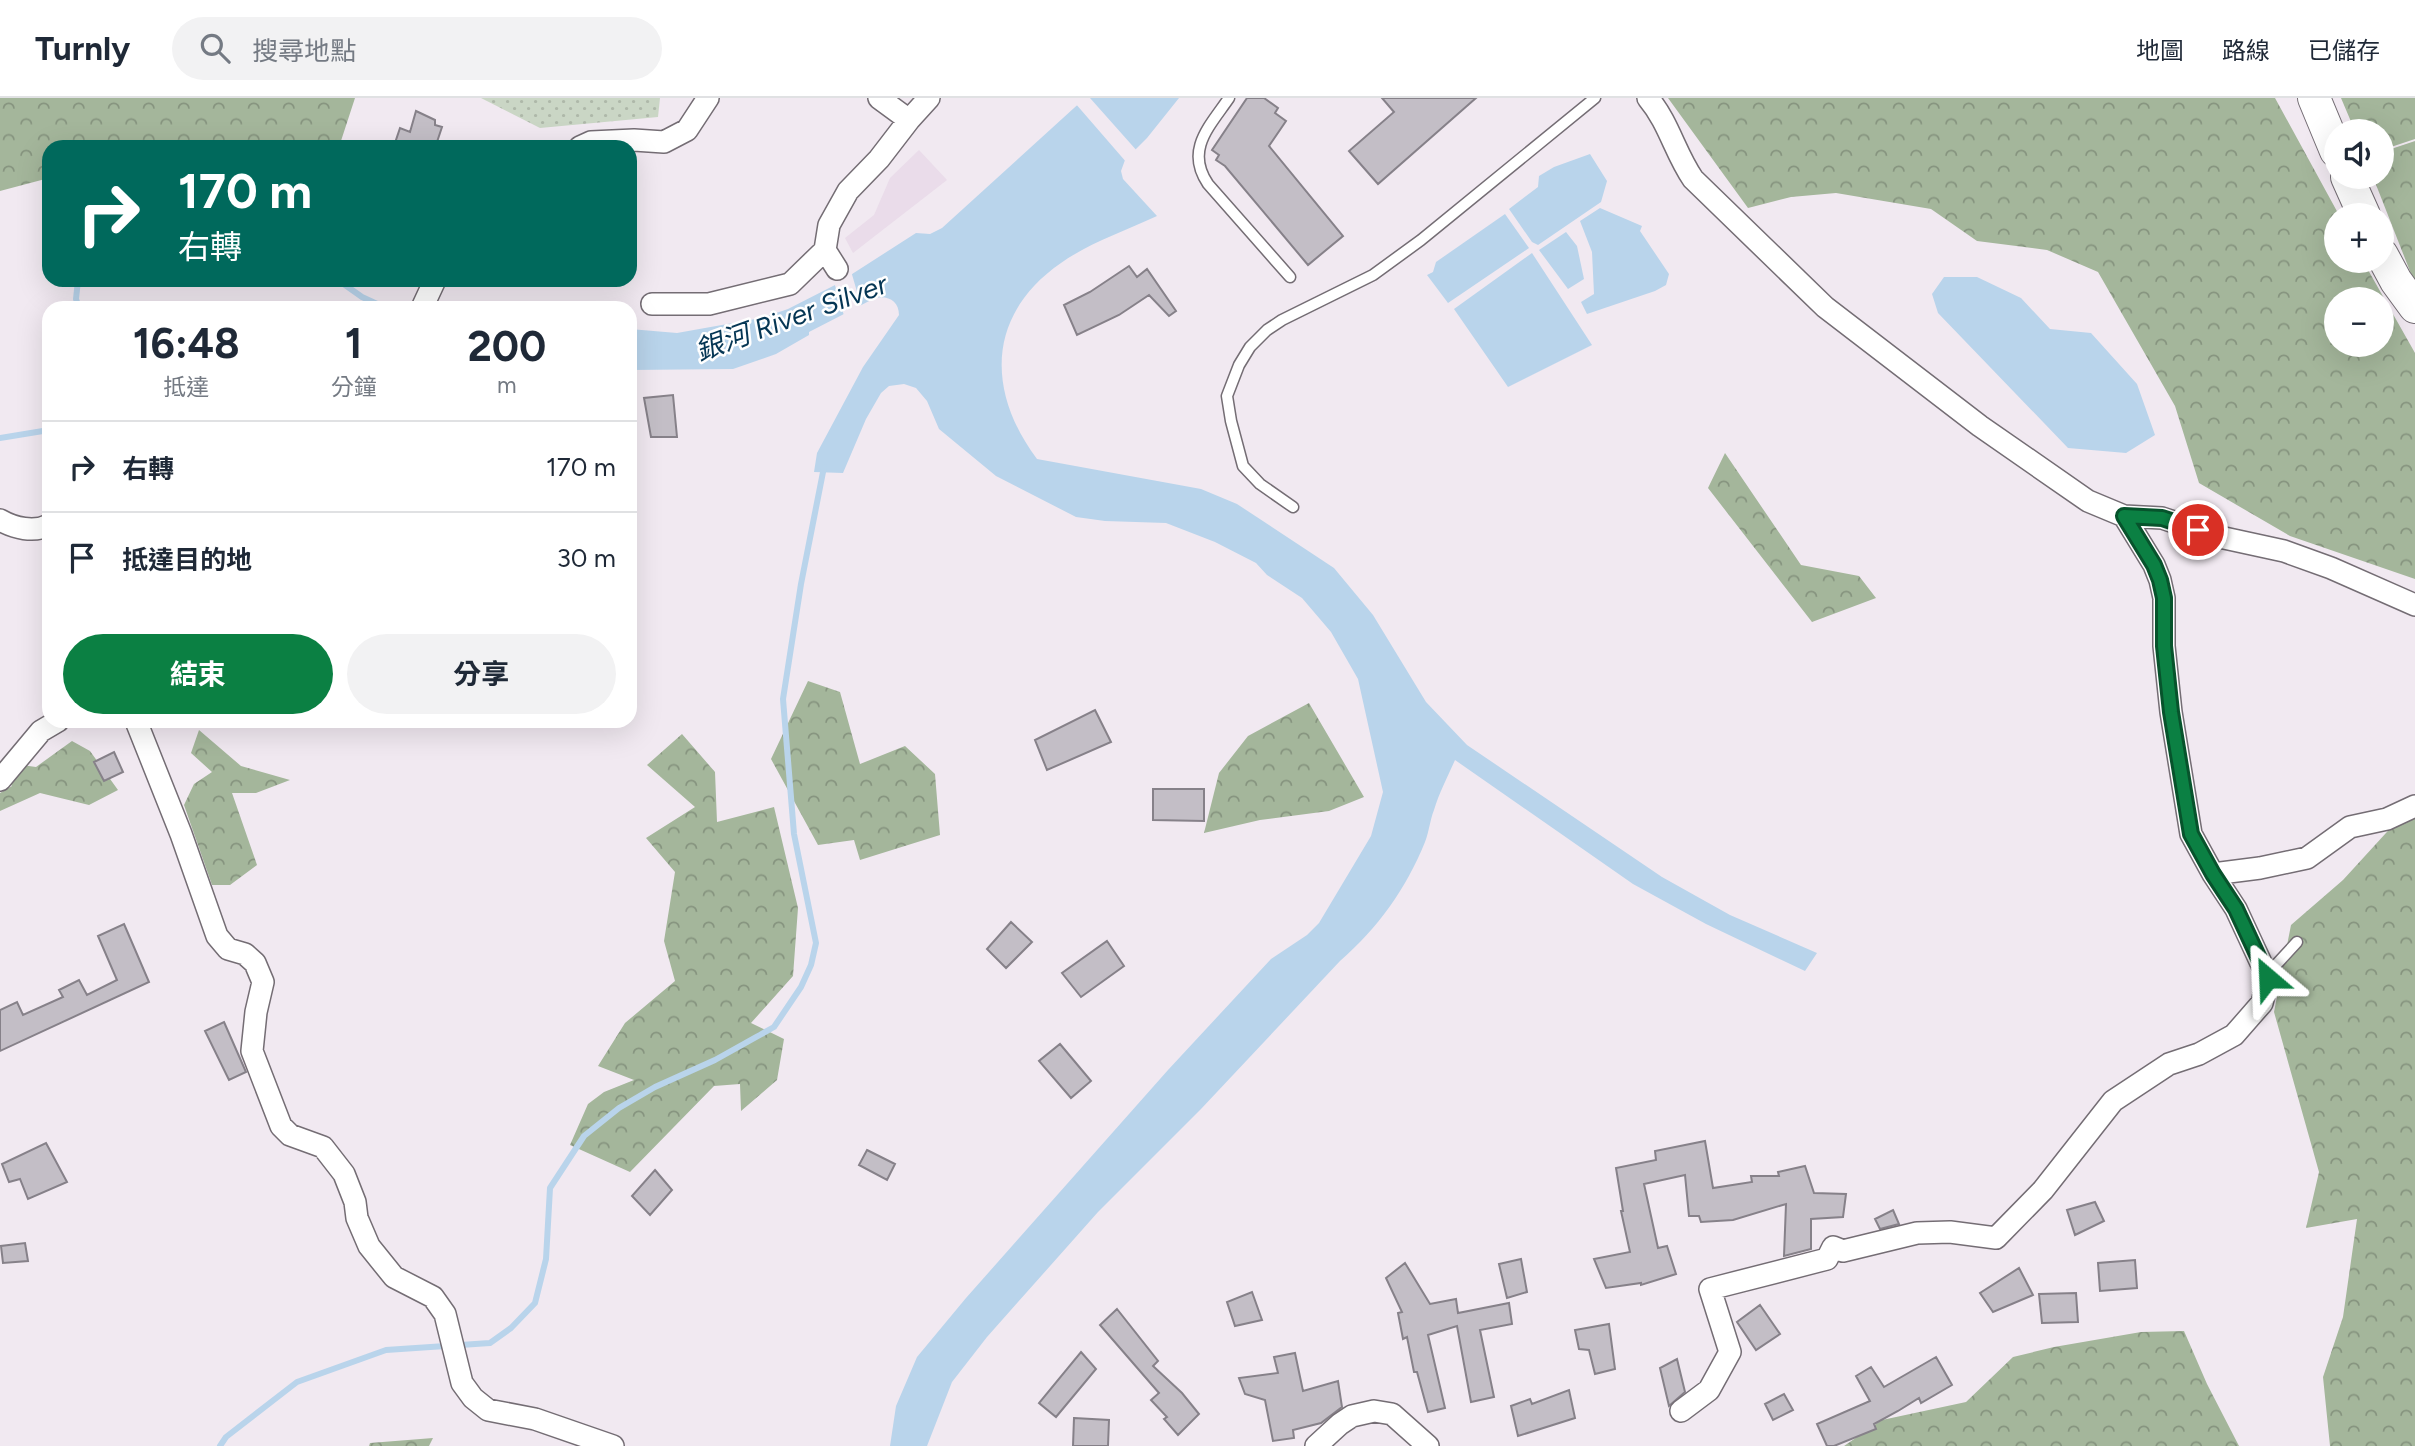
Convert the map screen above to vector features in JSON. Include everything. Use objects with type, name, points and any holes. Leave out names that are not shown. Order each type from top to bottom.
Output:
[{"type":"main road","points":[[2314,98],[2324,122]]},
{"type":"main road","points":[[2392,273],[2415,307]]},
{"type":"street","points":[[637,141],[664,142],[687,130],[708,98]]},
{"type":"street","points":[[879,98],[909,120]]},
{"type":"street","points":[[652,304],[709,304],[790,284],[825,250],[829,225],[848,191],[879,159],[929,98]]},
{"type":"street","points":[[1648,98],[1664,119],[1679,156],[1693,179],[1825,307],[1980,426],[2088,501],[2124,516],[2162,518],[2216,536],[2284,551],[2331,568],[2415,605]]},
{"type":"street","points":[[825,250],[837,269]]},
{"type":"street","points":[[1681,1411],[1710,1390],[1730,1352],[1710,1289],[1827,1259],[1833,1247],[1843,1251],[1917,1233],[1950,1231],[1996,1238],[2043,1190],[2113,1101],[2169,1064],[2199,1054],[2234,1035],[2262,1003],[2268,978],[2236,909],[2191,834],[2171,712],[2164,646],[2164,598],[2154,565],[2124,516]]},
{"type":"street","points":[[0,520],[26,529],[42,528]]},
{"type":"street","points":[[0,780],[46,728]]},
{"type":"street","points":[[139,728],[181,834],[216,936],[228,949],[245,954],[255,963],[263,982],[256,1012],[252,1051],[281,1126],[290,1135],[323,1147],[344,1174],[355,1202],[357,1218],[369,1246],[394,1277],[433,1297],[445,1314],[462,1383],[473,1398],[488,1410],[535,1419],[612,1446]]},
{"type":"street","points":[[2213,874],[2307,858],[2350,827],[2387,819],[2415,806]]},
{"type":"street","points":[[1317,1446],[1352,1416],[1366,1415],[1374,1411],[1392,1414],[1428,1446]]},
{"type":"lane","points":[[1228,98],[1201,140],[1199,167],[1208,184],[1290,277]]},
{"type":"lane","points":[[1293,507],[1260,484],[1243,466],[1234,433],[1227,396],[1239,365],[1250,347],[1266,330],[1282,320],[1373,275],[1595,98]]},
{"type":"lane","points":[[2268,978],[2297,942]]},
{"type":"shaded area","points":[[919,150],[947,180],[853,253],[845,238],[874,215],[890,178]]},
{"type":"green space","points":[[0,98],[355,98],[341,140],[42,140],[42,180],[0,191]]},
{"type":"green space","points":[[481,98],[660,98],[658,117],[540,128]]},
{"type":"green space","points":[[1668,98],[2275,98],[2332,203],[2324,203],[2324,273],[2370,273],[2378,287],[2324,287],[2324,357],[2394,357],[2394,316],[2415,353],[2415,579],[2290,536],[2199,483],[2175,406],[2098,272],[2047,250],[1977,241],[1931,209],[1836,193],[1791,197],[1748,208]]},
{"type":"green space","points":[[2341,98],[2415,98],[2415,139],[2394,146],[2394,119],[2350,119]]},
{"type":"green space","points":[[2415,141],[2415,284],[2394,230],[2394,203],[2383,203],[2378,189],[2394,189],[2394,148]]},
{"type":"green space","points":[[1725,453],[1801,565],[1859,576],[1876,598],[1812,622],[1708,488]]},
{"type":"green space","points":[[808,681],[840,692],[860,764],[905,746],[935,774],[940,835],[860,860],[854,840],[818,845],[771,759]]},
{"type":"green space","points":[[1309,703],[1364,797],[1329,811],[1260,820],[1204,833],[1219,773],[1248,736]]},
{"type":"green space","points":[[199,730],[241,766],[290,780],[256,793],[232,793],[257,865],[230,885],[212,885],[184,805],[194,784],[212,772],[191,753]]},
{"type":"green space","points":[[682,734],[715,772],[717,822],[774,807],[798,908],[793,976],[751,1023],[784,1039],[777,1080],[741,1111],[740,1084],[714,1086],[630,1172],[570,1145],[588,1104],[604,1092],[634,1080],[598,1066],[625,1023],[675,981],[664,941],[675,872],[646,838],[695,807],[647,765]]},
{"type":"green space","points":[[72,741],[90,751],[118,790],[89,805],[40,793],[0,811],[0,793],[12,786],[0,770],[0,762],[36,767]]},
{"type":"green space","points":[[2415,806],[2415,1446],[2330,1446],[2323,1377],[2343,1317],[2357,1219],[2306,1228],[2319,1172],[2274,1012],[2291,925],[2343,880],[2407,810]]},
{"type":"green space","points":[[2184,1331],[2207,1384],[2239,1446],[1844,1446],[1882,1420],[1966,1402],[2013,1357],[2141,1332]]},
{"type":"green space","points":[[433,1438],[429,1446],[369,1446],[370,1443]]},
{"type":"water","points":[[1085,98],[1179,98],[1147,138],[1125,160],[1121,171],[1123,179],[1157,216],[1095,243],[1061,263],[1037,283],[1019,306],[1007,329],[1002,355],[1003,381],[1009,407],[1020,433],[1037,459],[1201,489],[1237,504],[1334,568],[1373,615],[1426,702],[1467,745],[1662,877],[1730,915],[1817,953],[1805,971],[1706,924],[1633,884],[1455,760],[1438,797],[1426,838],[1409,876],[1379,921],[1201,1109],[1098,1212],[987,1337],[952,1382],[927,1446],[890,1446],[896,1406],[917,1357],[1168,1070],[1271,959],[1307,935],[1319,923],[1371,836],[1383,792],[1358,679],[1331,632],[1302,598],[1267,575],[1256,563],[1215,542],[1166,523],[1076,517],[996,476],[939,429],[927,401],[916,388],[904,384],[889,386],[881,393],[866,419],[843,473],[814,472],[817,453],[863,367],[899,315],[897,306],[888,298],[875,298],[809,332],[809,335],[776,354],[733,369],[637,370],[637,330],[677,333],[761,318],[788,309],[835,285],[916,233],[930,234],[942,228]]},
{"type":"water","points":[[1590,154],[1607,181],[1601,202],[1538,245],[1532,242],[1509,209],[1538,187],[1539,176],[1554,167]]},
{"type":"water","points":[[1600,208],[1642,226],[1640,231],[1669,274],[1666,285],[1655,291],[1587,314],[1581,302],[1594,294],[1592,252],[1580,221]]},
{"type":"water","points":[[1505,214],[1529,248],[1448,303],[1427,275],[1433,272],[1436,262]]},
{"type":"water","points":[[1566,232],[1577,246],[1584,279],[1568,289],[1539,250]]},
{"type":"water","points":[[1532,253],[1592,345],[1508,387],[1454,309]]},
{"type":"water","points":[[1944,277],[1977,277],[2021,298],[2050,329],[2091,333],[2137,384],[2155,435],[2126,453],[2068,448],[1938,313],[1932,294]]},
{"type":"pier","points":[[1080,98],[1090,98],[1138,152],[1127,163],[1075,103]]},
{"type":"pier","points":[[851,271],[862,309],[845,319],[834,282]]},
{"type":"building","points":[[1247,98],[1264,98],[1278,108],[1275,113],[1286,121],[1269,146],[1343,236],[1308,265],[1225,166],[1216,160],[1219,155],[1212,150]]},
{"type":"building","points":[[1382,98],[1476,98],[1378,184],[1349,151],[1394,112]]},
{"type":"building","points":[[416,111],[435,120],[435,125],[442,127],[438,140],[396,140],[400,128],[410,132]]},
{"type":"building","points":[[1129,266],[1137,277],[1147,269],[1176,311],[1169,316],[1149,295],[1119,315],[1077,335],[1064,305],[1090,292]]},
{"type":"building","points":[[673,395],[677,437],[651,437],[644,398]]},
{"type":"building","points":[[1095,710],[1111,742],[1047,770],[1035,740]]},
{"type":"building","points":[[114,752],[123,772],[104,781],[94,762]]},
{"type":"building","points":[[1153,789],[1204,789],[1204,821],[1153,820]]},
{"type":"building","points":[[1011,922],[1032,942],[1006,968],[987,949]]},
{"type":"building","points":[[124,924],[149,982],[0,1051],[0,1010],[17,1002],[23,1015],[63,997],[59,990],[79,980],[87,995],[117,980],[98,936]]},
{"type":"building","points":[[1107,941],[1124,966],[1081,997],[1062,973]]},
{"type":"building","points":[[224,1022],[246,1072],[229,1080],[205,1031]]},
{"type":"building","points":[[1060,1044],[1091,1081],[1071,1098],[1039,1061]]},
{"type":"building","points":[[1705,1141],[1713,1188],[1752,1182],[1751,1176],[1779,1176],[1778,1172],[1805,1166],[1814,1193],[1846,1194],[1843,1217],[1811,1219],[1811,1249],[1784,1256],[1786,1204],[1733,1220],[1701,1222],[1699,1216],[1689,1216],[1685,1175],[1644,1184],[1658,1248],[1667,1246],[1676,1274],[1641,1285],[1606,1288],[1594,1259],[1630,1252],[1621,1211],[1616,1168],[1656,1160],[1655,1151]]},
{"type":"building","points":[[46,1143],[67,1182],[28,1199],[20,1179],[9,1182],[2,1164]]},
{"type":"building","points":[[867,1150],[895,1164],[887,1180],[859,1165]]},
{"type":"building","points":[[655,1170],[672,1190],[650,1215],[632,1196]]},
{"type":"building","points":[[2095,1202],[2104,1221],[2075,1235],[2067,1210]]},
{"type":"building","points":[[1893,1210],[1899,1224],[1880,1229],[1875,1219]]},
{"type":"building","points":[[25,1243],[28,1261],[3,1263],[1,1246]]},
{"type":"building","points":[[1521,1259],[1527,1292],[1507,1298],[1499,1264]]},
{"type":"building","points":[[2135,1260],[2137,1288],[2100,1291],[2098,1263]]},
{"type":"building","points":[[1405,1263],[1430,1304],[1456,1299],[1458,1313],[1509,1303],[1512,1324],[1480,1330],[1494,1397],[1471,1402],[1457,1326],[1428,1335],[1445,1408],[1428,1412],[1417,1372],[1414,1372],[1407,1337],[1403,1339],[1398,1313],[1402,1312],[1386,1278]]},
{"type":"building","points":[[2019,1268],[2033,1295],[1993,1312],[1980,1293]]},
{"type":"building","points":[[1252,1292],[1262,1320],[1235,1326],[1227,1302]]},
{"type":"building","points":[[2076,1293],[2078,1322],[2042,1323],[2039,1294]]},
{"type":"building","points":[[1760,1305],[1780,1334],[1756,1350],[1737,1322]]},
{"type":"building","points":[[1117,1309],[1158,1361],[1153,1366],[1182,1393],[1199,1414],[1178,1435],[1164,1419],[1167,1417],[1151,1400],[1159,1393],[1100,1325]]},
{"type":"building","points":[[1609,1324],[1615,1369],[1595,1374],[1589,1350],[1579,1349],[1575,1330]]},
{"type":"building","points":[[1081,1352],[1096,1369],[1056,1417],[1039,1403]]},
{"type":"building","points":[[1295,1353],[1303,1391],[1338,1381],[1342,1407],[1321,1423],[1293,1430],[1294,1438],[1273,1441],[1265,1400],[1245,1394],[1239,1378],[1278,1373],[1274,1357]]},
{"type":"building","points":[[1936,1357],[1952,1385],[1921,1403],[1919,1398],[1874,1424],[1876,1429],[1834,1446],[1827,1446],[1817,1424],[1870,1401],[1856,1376],[1871,1367],[1884,1387]]},
{"type":"building","points":[[1677,1359],[1685,1392],[1669,1406],[1660,1368]]},
{"type":"building","points":[[1569,1390],[1575,1418],[1518,1436],[1511,1406],[1530,1399],[1532,1404]]},
{"type":"building","points":[[1784,1394],[1793,1410],[1773,1420],[1765,1404]]},
{"type":"building","points":[[1074,1418],[1109,1420],[1108,1446],[1073,1446]]},
{"type":"waterway","name":"銀河 River Silver","points":[[77,287],[77,301]]},
{"type":"waterway","name":"銀河 River Silver","points":[[348,287],[371,301]]},
{"type":"waterway","name":"銀河 River Silver","points":[[0,438],[42,431]]},
{"type":"waterway","points":[[220,1446],[226,1437],[297,1382],[386,1350],[490,1343],[511,1328],[535,1303],[546,1259],[550,1188],[584,1136],[619,1108],[655,1087],[715,1060],[774,1027],[801,987],[811,965],[816,943],[794,834],[783,699],[801,584],[824,467]]},
{"type":"route","points":[[2198,530],[2162,518],[2124,516],[2154,565],[2164,598],[2164,646],[2171,712],[2191,834],[2236,909],[2268,978]]}]
